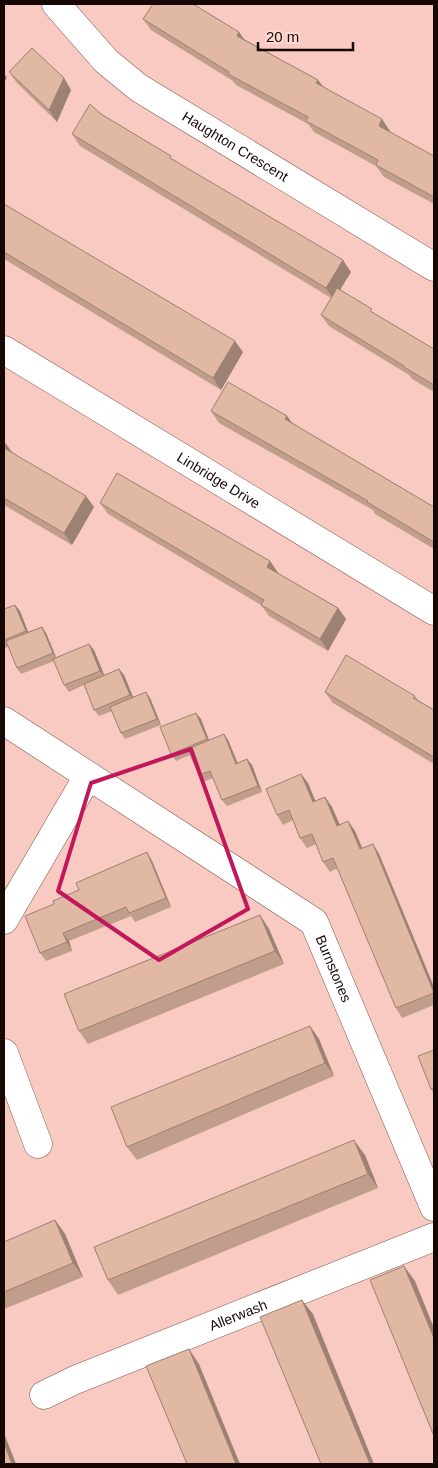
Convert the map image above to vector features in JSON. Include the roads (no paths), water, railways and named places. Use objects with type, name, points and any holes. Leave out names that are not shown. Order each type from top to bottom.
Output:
[{"type":"street","name":"Haughton Crescent","points":[[56,4],[106,61],[139,88],[434,267]]},
{"type":"street","name":"Linbridge Drive","points":[[4,350],[434,612]]},
{"type":"street","name":"Burnstones","points":[[4,721],[314,922],[434,1207]]},
{"type":"street","points":[[4,920],[88,776]]},
{"type":"street","points":[[4,1053],[38,1144]]},
{"type":"street","name":"Allerwash","points":[[44,1395],[75,1380],[434,1237]]}]
